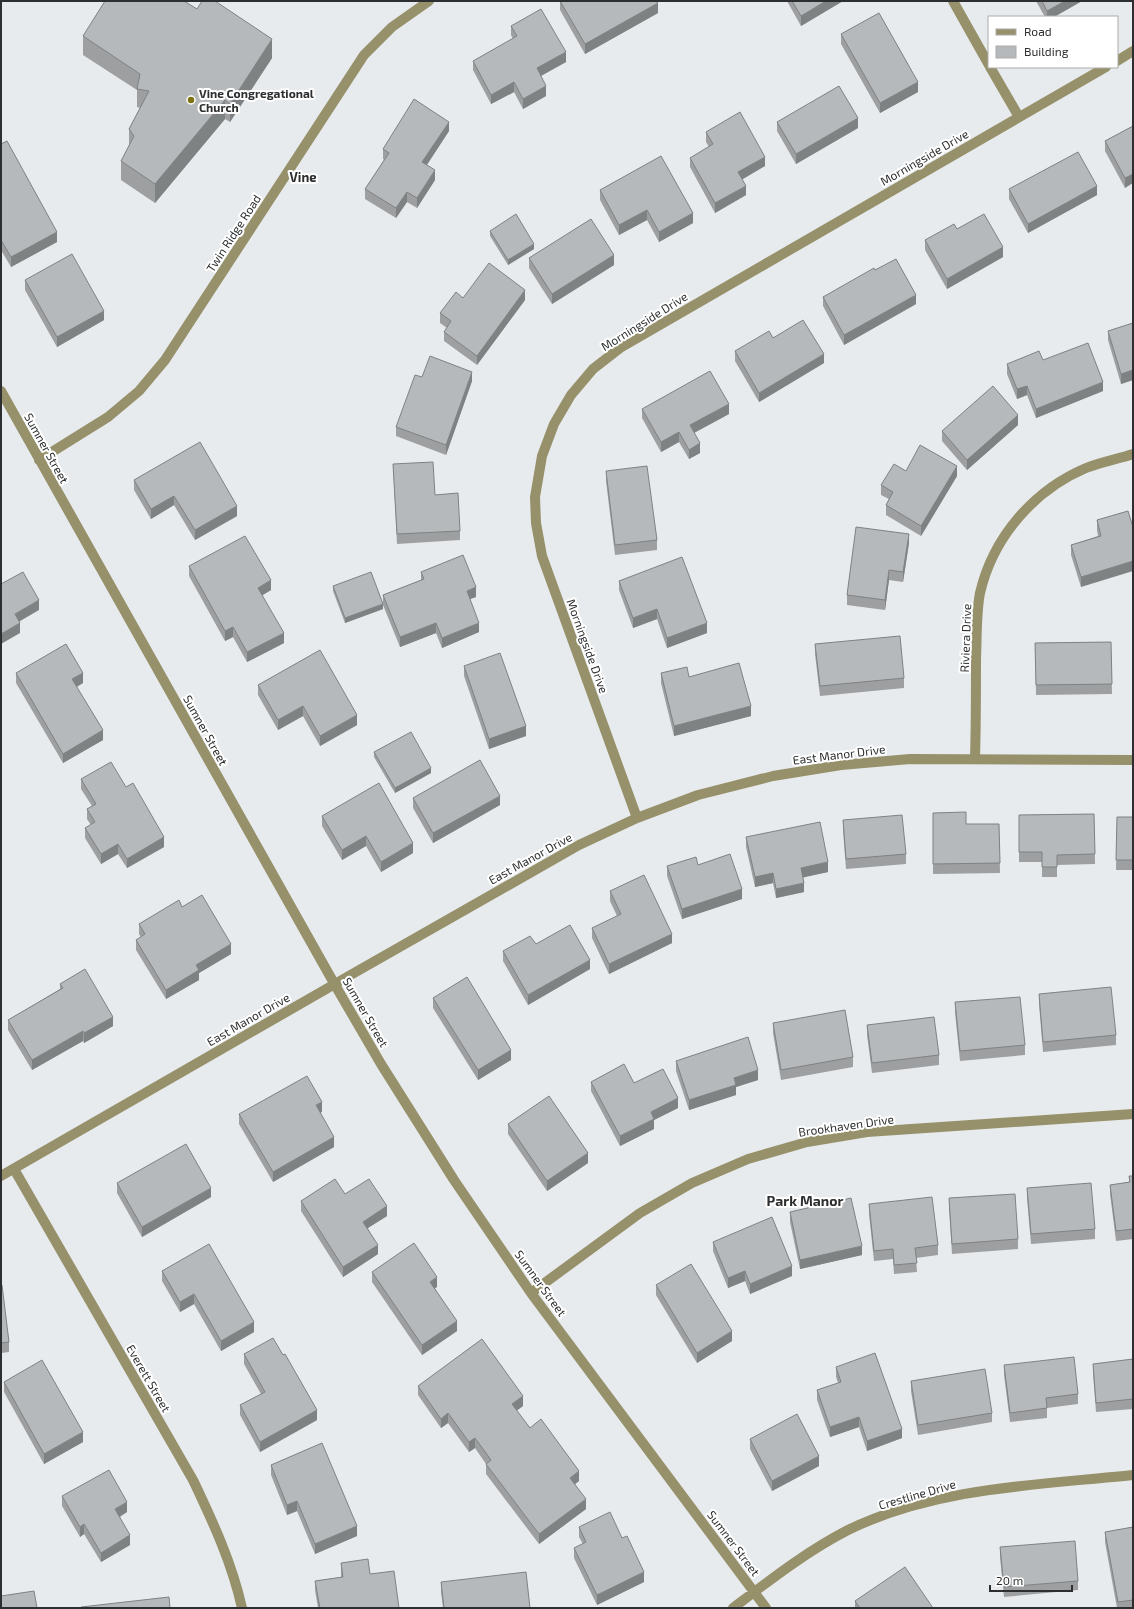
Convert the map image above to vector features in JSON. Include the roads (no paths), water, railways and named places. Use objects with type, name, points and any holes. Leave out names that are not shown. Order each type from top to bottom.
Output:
[{"type":"street","name":"Twin Ridge Road","points":[[39,460],[108,417],[139,391],[165,360],[364,56],[392,27],[429,1]]},
{"type":"street","points":[[952,1],[988,63]]},
{"type":"street","points":[[1118,60],[1133,52]]},
{"type":"street","points":[[991,68],[1019,117]]},
{"type":"street","name":"Morningside Drive","points":[[637,818],[542,556],[536,523],[535,497],[542,456],[554,424],[571,395],[593,369],[620,348],[1104,68]]},
{"type":"street","name":"Sumner Street","points":[[1,391],[334,984],[381,1064],[454,1180],[532,1293],[766,1608]]},
{"type":"street","name":"Riviera Drive","points":[[975,759],[977,618],[980,592],[991,560],[1007,530],[1030,505],[1056,484],[1087,468],[1133,454]]},
{"type":"street","name":"East Manor Drive","points":[[1,1176],[579,845],[637,818],[698,796],[773,776],[842,764],[910,759],[1133,760]]},
{"type":"street","name":"Brookhaven Drive","points":[[532,1293],[640,1213],[692,1183],[748,1159],[806,1142],[867,1132],[1133,1114]]},
{"type":"street","name":"Everett Street","points":[[14,1169],[193,1480],[218,1533],[238,1588],[242,1608]]},
{"type":"street","name":"Crestline Drive","points":[[732,1608],[805,1555],[849,1530],[895,1511],[944,1497],[977,1492],[1133,1475]]},
{"type":"place","name":"Vine Congregational Church","points":[[191,100]]},
{"type":"district","name":"Vine","points":[[303,177]]},
{"type":"district","name":"Park Manor","points":[[805,1200]]}]
